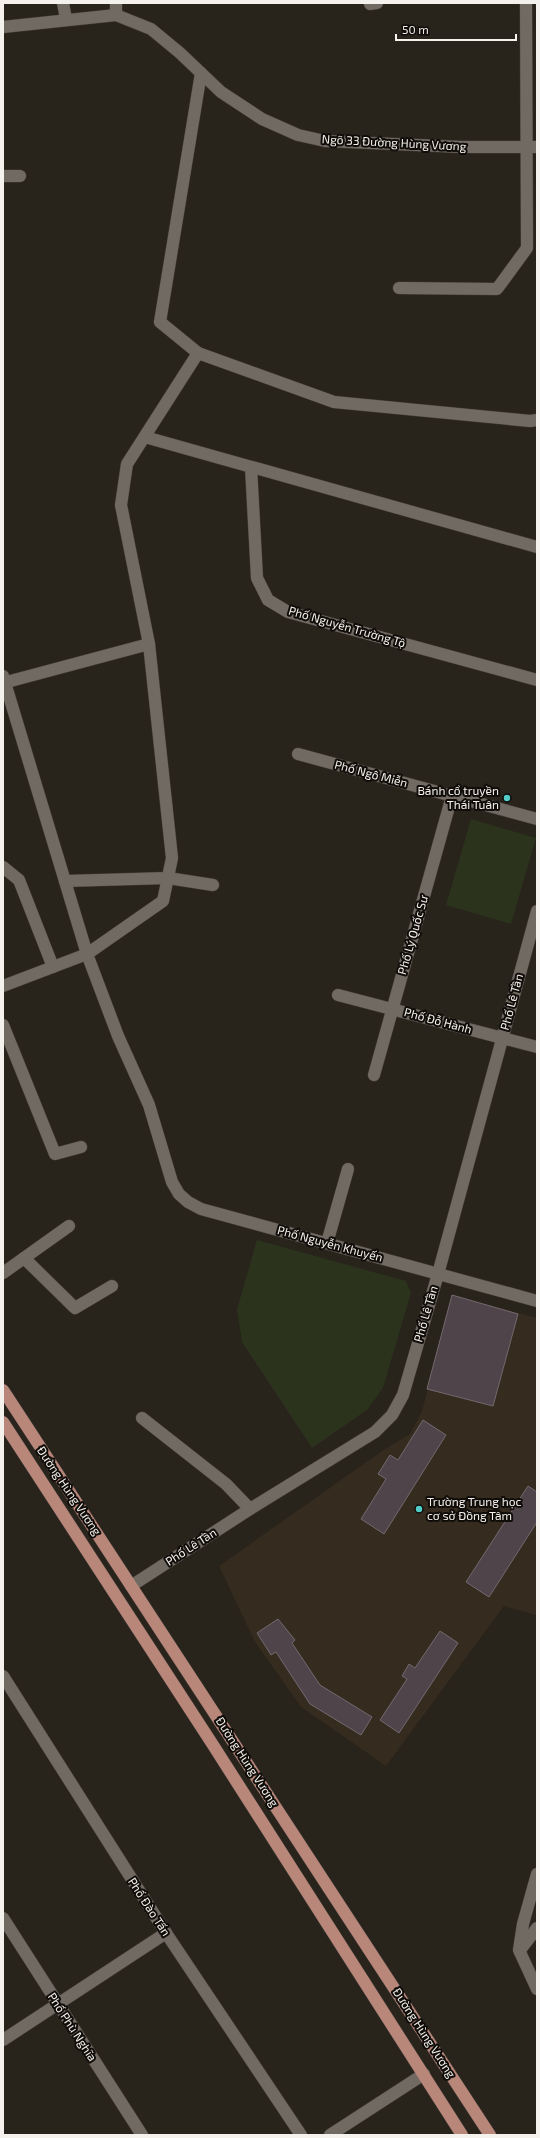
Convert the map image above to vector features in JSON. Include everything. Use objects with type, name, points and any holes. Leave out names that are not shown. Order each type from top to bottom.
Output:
[{"type":"main road","name":"Đường Hùng Vương","points":[[3,1390],[490,2135]]},
{"type":"main road","name":"Đường Hùng Vương","points":[[3,1422],[462,2135]]},
{"type":"street","points":[[63,3],[66,19]]},
{"type":"street","points":[[399,288],[497,289],[527,248],[532,147],[522,4]]},
{"type":"street","name":"Ngõ 33 Đường Hùng Vương","points":[[3,27],[66,19],[116,9],[151,29],[201,72],[221,92],[262,120],[298,135],[325,141],[462,147],[532,147]]},
{"type":"street","points":[[201,72],[160,322],[198,353],[334,402],[537,420]]},
{"type":"street","points":[[3,176],[20,176]]},
{"type":"street","points":[[3,986],[87,954],[163,901],[172,858],[148,644],[121,505],[128,464],[198,353]]},
{"type":"street","points":[[145,437],[537,547]]},
{"type":"street","name":"Phố Nguyễn Trường Tộ","points":[[251,467],[257,578],[268,600],[288,612],[537,680]]},
{"type":"street","points":[[4,681],[148,644]]},
{"type":"street","name":"Phố Nguyễn Khuyến","points":[[4,681],[87,954],[118,1036],[149,1105],[172,1182],[179,1194],[188,1202],[201,1209],[537,1301]]},
{"type":"street","name":"Phố Ngô Miễn","points":[[298,754],[537,819]]},
{"type":"street","name":"Phố Lý Quốc Sư","points":[[374,1074],[452,796]]},
{"type":"street","points":[[3,867],[19,880],[53,967]]},
{"type":"street","points":[[65,881],[168,878],[213,885]]},
{"type":"street","name":"Phố Lê Tần","points":[[131,1586],[250,1509],[375,1432],[392,1415],[403,1395],[438,1274],[537,910]]},
{"type":"street","name":"Phố Đỗ Hành","points":[[338,995],[537,1047]]},
{"type":"street","points":[[3,1025],[56,1154],[81,1147]]},
{"type":"street","points":[[327,1243],[348,1169]]},
{"type":"street","points":[[3,1273],[69,1226]]},
{"type":"street","points":[[24,1258],[75,1308],[112,1286]]},
{"type":"street","points":[[142,1418],[226,1484],[250,1509]]},
{"type":"street","name":"Phố Đào Tấn","points":[[3,1676],[166,1933],[300,2135]]},
{"type":"street","points":[[537,1874],[523,1924],[519,1950],[537,1989]]},
{"type":"street","name":"Phố Phù Nghĩa","points":[[3,1918],[142,2135]]},
{"type":"street","points":[[519,1950],[537,1928]]},
{"type":"street","points":[[3,2040],[166,1933]]},
{"type":"street","points":[[330,2135],[424,2074]]},
{"type":"shaded area","name":"Trường Trung học cơ sở Đồng Tâm","points":[[452,1295],[537,1318],[537,1612],[536,1615],[504,1606],[386,1766],[301,1707],[255,1642],[219,1566],[382,1451],[410,1434],[422,1411]]},
{"type":"green space","points":[[471,819],[536,838],[511,924],[446,905]]},
{"type":"green space","points":[[257,1240],[406,1281],[411,1293],[383,1388],[367,1410],[312,1448],[242,1342],[237,1309]]},
{"type":"building","points":[[452,1295],[518,1314],[493,1406],[427,1389]]},
{"type":"building","points":[[423,1420],[446,1435],[384,1534],[361,1519],[386,1479],[378,1474],[390,1455],[398,1460]]},
{"type":"building","points":[[528,1486],[537,1492],[537,1522],[489,1597],[466,1582]]},
{"type":"building","points":[[278,1619],[295,1640],[292,1643],[320,1685],[372,1717],[361,1735],[310,1704],[276,1652],[271,1655],[257,1633]]},
{"type":"building","points":[[440,1631],[458,1643],[399,1733],[380,1720],[407,1679],[402,1676],[409,1664],[415,1668]]},
{"type":"place","name":"Bánh cổ truyền Thái Tuân","points":[[507,798]]},
{"type":"place","name":"Trường Trung học cơ sở Đồng Tâm","points":[[419,1509]]}]
